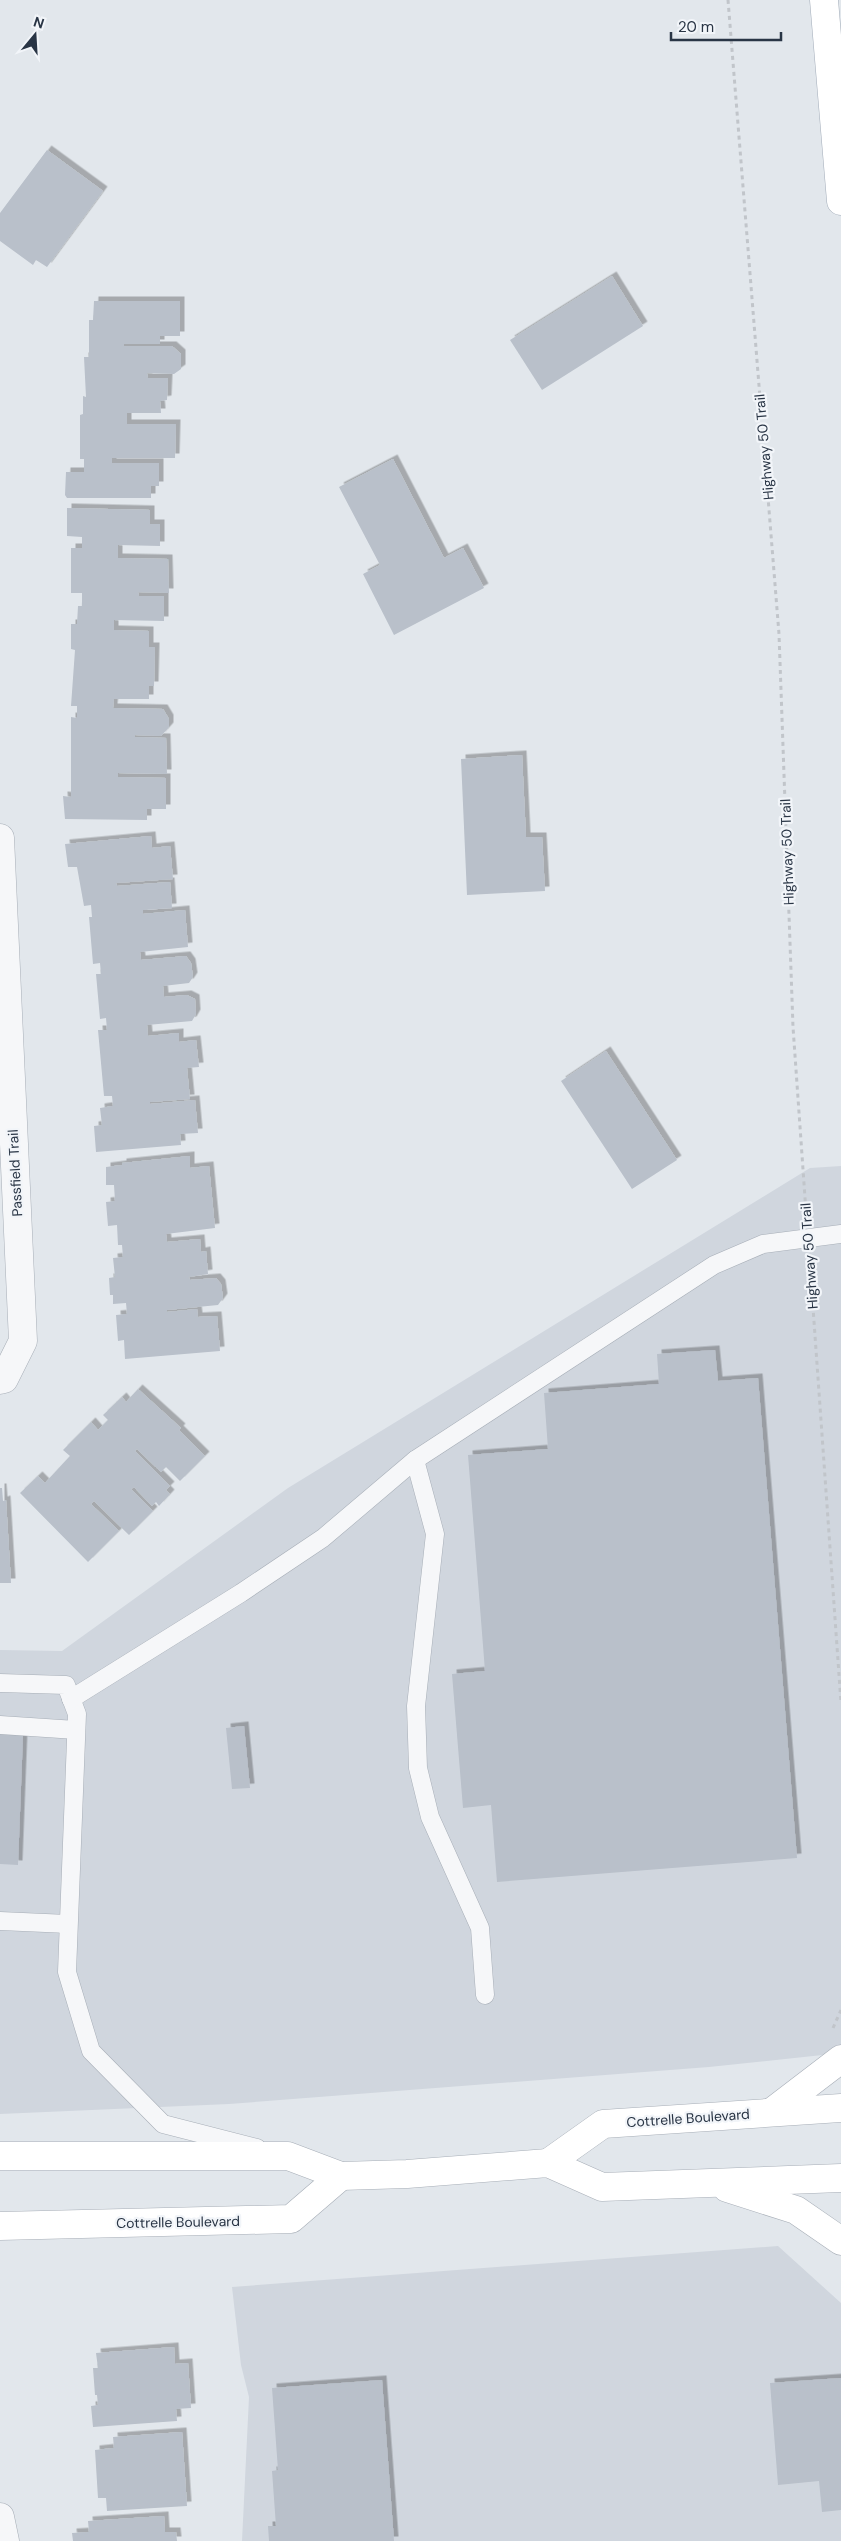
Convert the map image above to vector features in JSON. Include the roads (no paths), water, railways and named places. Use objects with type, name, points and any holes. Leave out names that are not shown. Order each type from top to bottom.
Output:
[{"type":"main road","points":[[824,0],[841,202]]},
{"type":"main road","points":[[773,2111],[841,2058]]},
{"type":"main road","name":"Cottrelle Boulevard","points":[[548,2163],[603,2124],[773,2111],[841,2108]]},
{"type":"main road","points":[[0,2156],[288,2156],[341,2176],[407,2174],[548,2163],[602,2187],[841,2178]]},
{"type":"main road","name":"Cottrelle Boulevard","points":[[0,2226],[291,2219],[341,2176]]},
{"type":"main road","points":[[709,2182],[796,2210],[841,2241]]},
{"type":"street","name":"Passfield Trail","points":[[0,838],[2,949],[23,1341],[4,1379],[0,1380]]},
{"type":"street","points":[[0,2517],[5,2541]]},
{"type":"lane","points":[[71,1699],[241,1594],[324,1538],[415,1460],[714,1265],[763,1244],[841,1234]]},
{"type":"lane","points":[[415,1460],[435,1534],[416,1706],[418,1768],[430,1817],[480,1928],[485,1995]]},
{"type":"lane","points":[[0,1683],[66,1685],[77,1714],[67,1972],[91,2051],[164,2124],[288,2156]]},
{"type":"lane","points":[[0,1725],[76,1730]]},
{"type":"lane","points":[[0,1921],[68,1924]]}]
